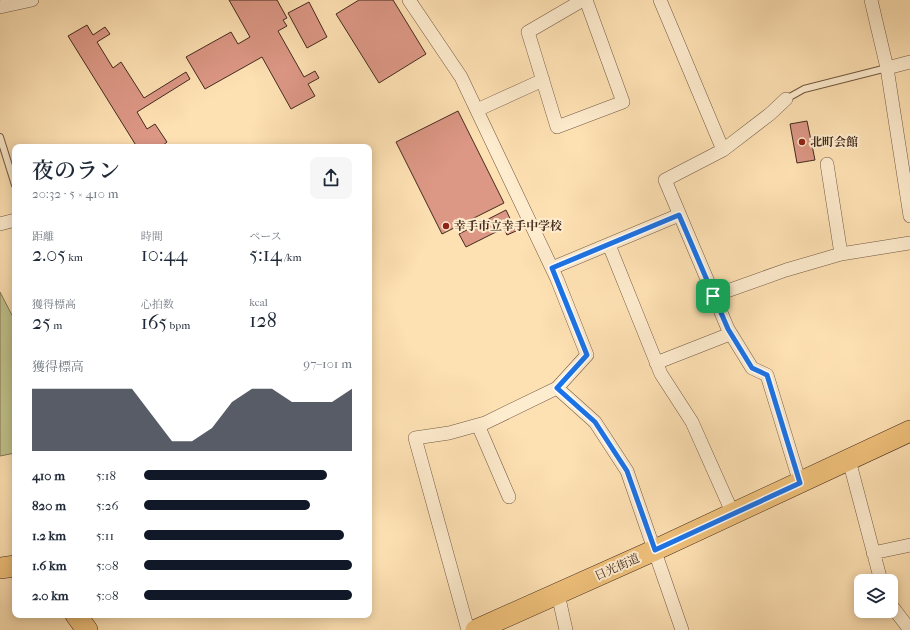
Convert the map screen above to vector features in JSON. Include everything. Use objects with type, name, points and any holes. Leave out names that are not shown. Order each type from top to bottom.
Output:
[{"type":"main road","name":"日光街道","points":[[476,630],[655,550],[910,431]]},
{"type":"main road","points":[[0,568],[12,566]]},
{"type":"main road","points":[[78,618],[87,630]]},
{"type":"street","points":[[0,7],[32,0]]},
{"type":"street","points":[[409,0],[461,77],[552,268],[587,355],[557,388],[478,425],[449,433],[415,438],[468,630]]},
{"type":"street","points":[[584,0],[623,102],[557,127],[528,32],[584,0]]},
{"type":"street","points":[[660,0],[723,150]]},
{"type":"street","points":[[871,0],[887,68],[910,216]]},
{"type":"street","points":[[887,68],[910,62]]},
{"type":"street","points":[[477,110],[543,80]]},
{"type":"street","points":[[786,99],[770,114],[723,150],[665,180],[730,334],[752,368],[767,375],[800,483]]},
{"type":"street","points":[[827,164],[841,254]]},
{"type":"street","points":[[552,268],[679,215]]},
{"type":"street","points":[[0,224],[12,221]]},
{"type":"street","points":[[713,296],[786,270],[841,254],[910,243]]},
{"type":"street","points":[[609,245],[661,374],[692,422],[733,514]]},
{"type":"street","points":[[656,363],[730,334]]},
{"type":"street","points":[[557,388],[595,422],[627,471],[682,630]]},
{"type":"street","points":[[478,425],[509,497]]},
{"type":"street","points":[[849,460],[879,574]]},
{"type":"street","points":[[874,553],[910,545]]},
{"type":"street","points":[[558,594],[566,630]]},
{"type":"street","points":[[898,614],[910,630]]},
{"type":"lane","points":[[786,99],[804,89],[887,68]]},
{"type":"lane","points":[[0,137],[12,175]]},
{"type":"green space","points":[[0,292],[12,315],[12,454],[0,456]]},
{"type":"building","points":[[229,0],[277,0],[287,18],[283,20],[287,26],[278,31],[304,77],[315,71],[319,78],[308,84],[315,96],[291,109],[262,57],[205,89],[186,57],[231,32],[238,44],[250,37]]},
{"type":"building","points":[[359,0],[393,0],[426,54],[379,83],[336,14]]},
{"type":"building","points":[[309,2],[327,37],[307,48],[288,13]]},
{"type":"building","points":[[87,25],[93,35],[105,27],[110,34],[97,42],[113,68],[121,62],[144,98],[186,72],[190,79],[137,112],[147,129],[155,124],[167,142],[165,144],[135,144],[68,36]]},
{"type":"building","points":[[458,111],[504,203],[442,234],[396,142]]},
{"type":"building","name":"北町会館","points":[[807,121],[815,160],[797,163],[790,124]]},
{"type":"building","points":[[506,210],[516,231],[507,235],[504,228],[466,247],[459,234]]},
{"type":"place","name":"北町会館","points":[[802,142]]},
{"type":"place","name":"幸手市立幸手中学校","points":[[446,226]]},
{"type":"route","points":[[679,215],[713,296],[728,329],[752,368],[767,375],[800,483],[655,550],[627,471],[595,422],[557,388],[587,355],[552,268],[679,215]]}]
